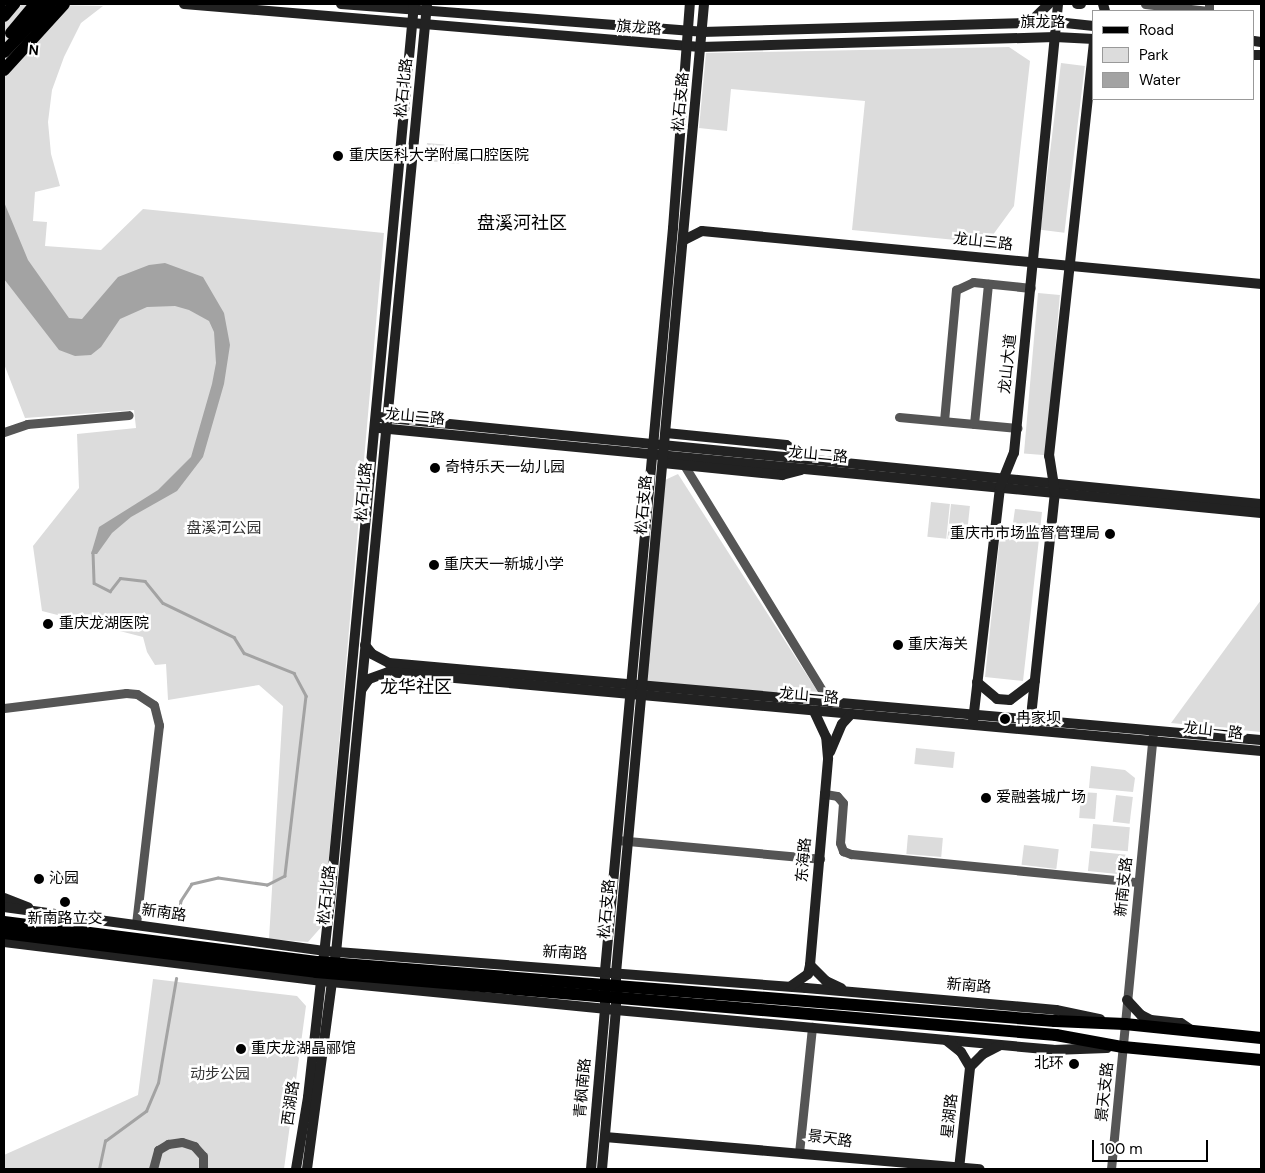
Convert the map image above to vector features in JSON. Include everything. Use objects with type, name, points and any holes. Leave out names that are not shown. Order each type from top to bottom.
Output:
[{"type":"main road","points":[[4,16],[14,4]]},
{"type":"main road","points":[[4,40],[35,4]]},
{"type":"main road","points":[[4,52],[50,4]]},
{"type":"main road","points":[[4,70],[64,4]]},
{"type":"main road","name":"旗龙路","points":[[184,4],[412,25],[700,47],[1055,37],[1092,40]]},
{"type":"main road","points":[[341,4],[427,7],[688,32],[1056,22],[1092,26]]},
{"type":"main road","name":"松石支路","points":[[616,1010],[616,972],[643,691],[690,4]]},
{"type":"main road","name":"松石支路","points":[[605,1009],[605,971],[631,690],[659,453],[666,433],[704,4]]},
{"type":"main road","points":[[1029,23],[1049,4]]},
{"type":"main road","name":"龙山大道","points":[[973,720],[1002,483],[1014,453],[1017,428],[1058,4]]},
{"type":"main road","points":[[1076,4],[1081,4]]},
{"type":"main road","name":"松石北路","points":[[321,981],[414,7]]},
{"type":"main road","name":"松石北路","points":[[332,982],[427,7]]},
{"type":"main road","points":[[1030,725],[1054,488],[1049,456],[1092,60]]},
{"type":"main road","points":[[684,240],[702,231],[686,216]]},
{"type":"main road","name":"龙山三路","points":[[702,231],[1261,284]]},
{"type":"main road","name":"龙山二路","points":[[374,417],[386,424]]},
{"type":"main road","name":"龙山二路","points":[[373,428],[386,424],[659,453],[808,464],[1054,488],[1261,504]]},
{"type":"main road","points":[[659,453],[684,466],[782,475],[808,464],[786,445],[666,433]]},
{"type":"main road","name":"龙山二路","points":[[1054,488],[1261,513]]},
{"type":"main road","name":"龙山一路","points":[[365,645],[372,654],[389,663],[631,690]]},
{"type":"main road","name":"龙山一路","points":[[361,689],[369,679],[388,672],[643,691],[829,702],[973,720],[1153,735],[1261,740]]},
{"type":"main road","points":[[977,682],[997,699],[1010,700],[1035,681]]},
{"type":"main road","name":"龙山一路","points":[[643,691],[814,711],[973,720]]},
{"type":"main road","points":[[814,711],[830,737]]},
{"type":"main road","name":"东海路","points":[[810,965],[830,737],[851,714]]},
{"type":"main road","name":"龙山一路","points":[[1153,735],[1261,751]]},
{"type":"main road","points":[[4,898],[40,912]]},
{"type":"main road","name":"新南路","points":[[4,907],[324,952],[605,971],[848,991],[1056,1010],[1125,1024]]},
{"type":"main road","name":"新南路","points":[[4,922],[318,962],[1125,1024],[1261,1038]]},
{"type":"main road","points":[[4,933],[316,972],[1056,1035],[1123,1047],[1261,1060]]},
{"type":"main road","points":[[4,942],[321,981],[605,1009],[1053,1050],[1123,1047]]},
{"type":"main road","points":[[791,986],[808,974],[810,965]]},
{"type":"main road","points":[[810,965],[826,981],[848,991]]},
{"type":"main road","name":"西湖路","points":[[296,1169],[321,981]]},
{"type":"main road","name":"西湖路","points":[[306,1169],[332,982]]},
{"type":"main road","points":[[1127,1000],[1141,1015],[1151,1020],[1181,1023],[1191,1030]]},
{"type":"main road","name":"青枫南路","points":[[592,1169],[605,1009]]},
{"type":"main road","name":"青枫南路","points":[[602,1169],[616,1010]]},
{"type":"main road","points":[[946,1040],[961,1052],[970,1067],[983,1054],[1000,1045]]},
{"type":"main road","name":"星湖路","points":[[960,1168],[970,1067]]},
{"type":"main road","points":[[605,1137],[800,1153]]},
{"type":"main road","name":"景天路","points":[[800,1153],[980,1169]]},
{"type":"street","points":[[1145,4],[1200,10]]},
{"type":"street","points":[[944,421],[956,290],[973,282],[1031,288]]},
{"type":"street","points":[[974,424],[988,284]]},
{"type":"street","points":[[4,432],[27,424],[129,416]]},
{"type":"street","points":[[899,416],[1017,428]]},
{"type":"street","points":[[684,466],[829,702]]},
{"type":"street","points":[[4,708],[126,692],[137,694],[154,705],[159,725],[136,926]]},
{"type":"street","name":"新南支路","points":[[1123,1047],[1153,735]]},
{"type":"street","points":[[825,794],[837,796],[843,803],[840,843],[843,851],[851,854],[1138,882]]},
{"type":"street","points":[[617,840],[820,859]]},
{"type":"street","name":"景天路","points":[[800,1153],[812,1027]]},
{"type":"street","name":"景天支路","points":[[1111,1169],[1123,1047]]},
{"type":"street","points":[[153,1169],[158,1150],[168,1144],[182,1142],[194,1146],[203,1156],[203,1169]]},
{"type":"green space","name":"盘溪河公园","points":[[4,4],[103,6],[81,23],[64,57],[52,90],[48,122],[51,154],[60,186],[35,192],[33,221],[47,222],[45,246],[101,250],[143,209],[384,233],[323,925],[308,942],[269,939],[283,706],[259,685],[168,700],[166,664],[155,665],[147,652],[143,637],[42,611],[33,546],[79,488],[77,434],[136,428],[134,410],[25,418],[4,364]]},
{"type":"green space","points":[[1009,47],[1030,61],[1014,206],[987,243],[852,230],[865,101],[731,89],[727,131],[699,128],[706,53]]},
{"type":"green space","points":[[1061,63],[1085,66],[1064,233],[1041,230]]},
{"type":"green space","points":[[427,143],[461,146],[459,164],[425,161]]},
{"type":"green space","points":[[1038,293],[1060,295],[1046,455],[1024,453]]},
{"type":"green space","points":[[678,474],[821,697],[647,682],[665,480]]},
{"type":"green space","points":[[931,502],[950,504],[946,539],[927,537]]},
{"type":"green space","points":[[951,504],[970,506],[966,541],[947,539]]},
{"type":"green space","points":[[1015,509],[1042,512],[1023,681],[985,677],[1000,536],[1011,537]]},
{"type":"green space","points":[[1261,600],[1261,732],[1171,723]]},
{"type":"green space","points":[[916,748],[955,752],[953,768],[914,764]]},
{"type":"green space","points":[[1091,766],[1125,770],[1135,778],[1133,792],[1089,788]]},
{"type":"green space","points":[[1081,792],[1097,793],[1095,819],[1079,818]]},
{"type":"green space","points":[[1116,795],[1133,797],[1130,824],[1113,822]]},
{"type":"green space","points":[[1093,824],[1130,827],[1128,851],[1091,848]]},
{"type":"green space","points":[[908,835],[943,838],[941,857],[906,854]]},
{"type":"green space","points":[[1024,845],[1059,849],[1056,869],[1022,865]]},
{"type":"green space","points":[[1090,851],[1127,855],[1125,875],[1088,871]]},
{"type":"green space","name":"动步公园","points":[[153,979],[297,996],[306,1006],[284,1169],[4,1169],[4,1155],[138,1095]]},
{"type":"water","points":[[4,202],[28,260],[69,318],[82,319],[118,277],[149,265],[165,263],[203,277],[224,313],[230,345],[224,384],[203,457],[177,491],[131,517],[112,533],[97,554],[91,554],[99,527],[158,490],[191,457],[212,384],[216,363],[214,332],[209,321],[189,310],[175,306],[147,307],[120,319],[101,347],[91,355],[75,356],[59,350],[4,279]]},
{"type":"waterway","points":[[93,552],[94,583],[110,591],[120,578],[145,581],[163,603],[234,637],[244,653],[294,673],[306,696],[285,876],[267,885],[218,878],[192,884],[181,901],[178,919]]},
{"type":"waterway","points":[[99,1169],[105,1141],[146,1111],[158,1083],[176,979]]},
{"type":"place","name":"重庆医科大学附属口腔医院","points":[[338,156]]},
{"type":"place","name":"奇特乐天一幼儿园","points":[[435,468]]},
{"type":"place","name":"重庆市市场监督管理局","points":[[1110,534]]},
{"type":"place","name":"重庆天一新城小学","points":[[434,565]]},
{"type":"place","name":"重庆龙湖医院","points":[[48,624]]},
{"type":"place","name":"重庆海关","points":[[898,645]]},
{"type":"place","name":"冉家坝","points":[[1005,719]]},
{"type":"place","name":"爱融荟城广场","points":[[986,798]]},
{"type":"place","name":"沁园","points":[[39,879]]},
{"type":"place","name":"新南路立交","points":[[65,902]]},
{"type":"place","name":"重庆龙湖晶郦馆","points":[[241,1049]]},
{"type":"place","name":"北环","points":[[1074,1064]]},
{"type":"district","name":"盘溪河社区","points":[[522,223]]},
{"type":"district","name":"龙华社区","points":[[416,687]]}]
